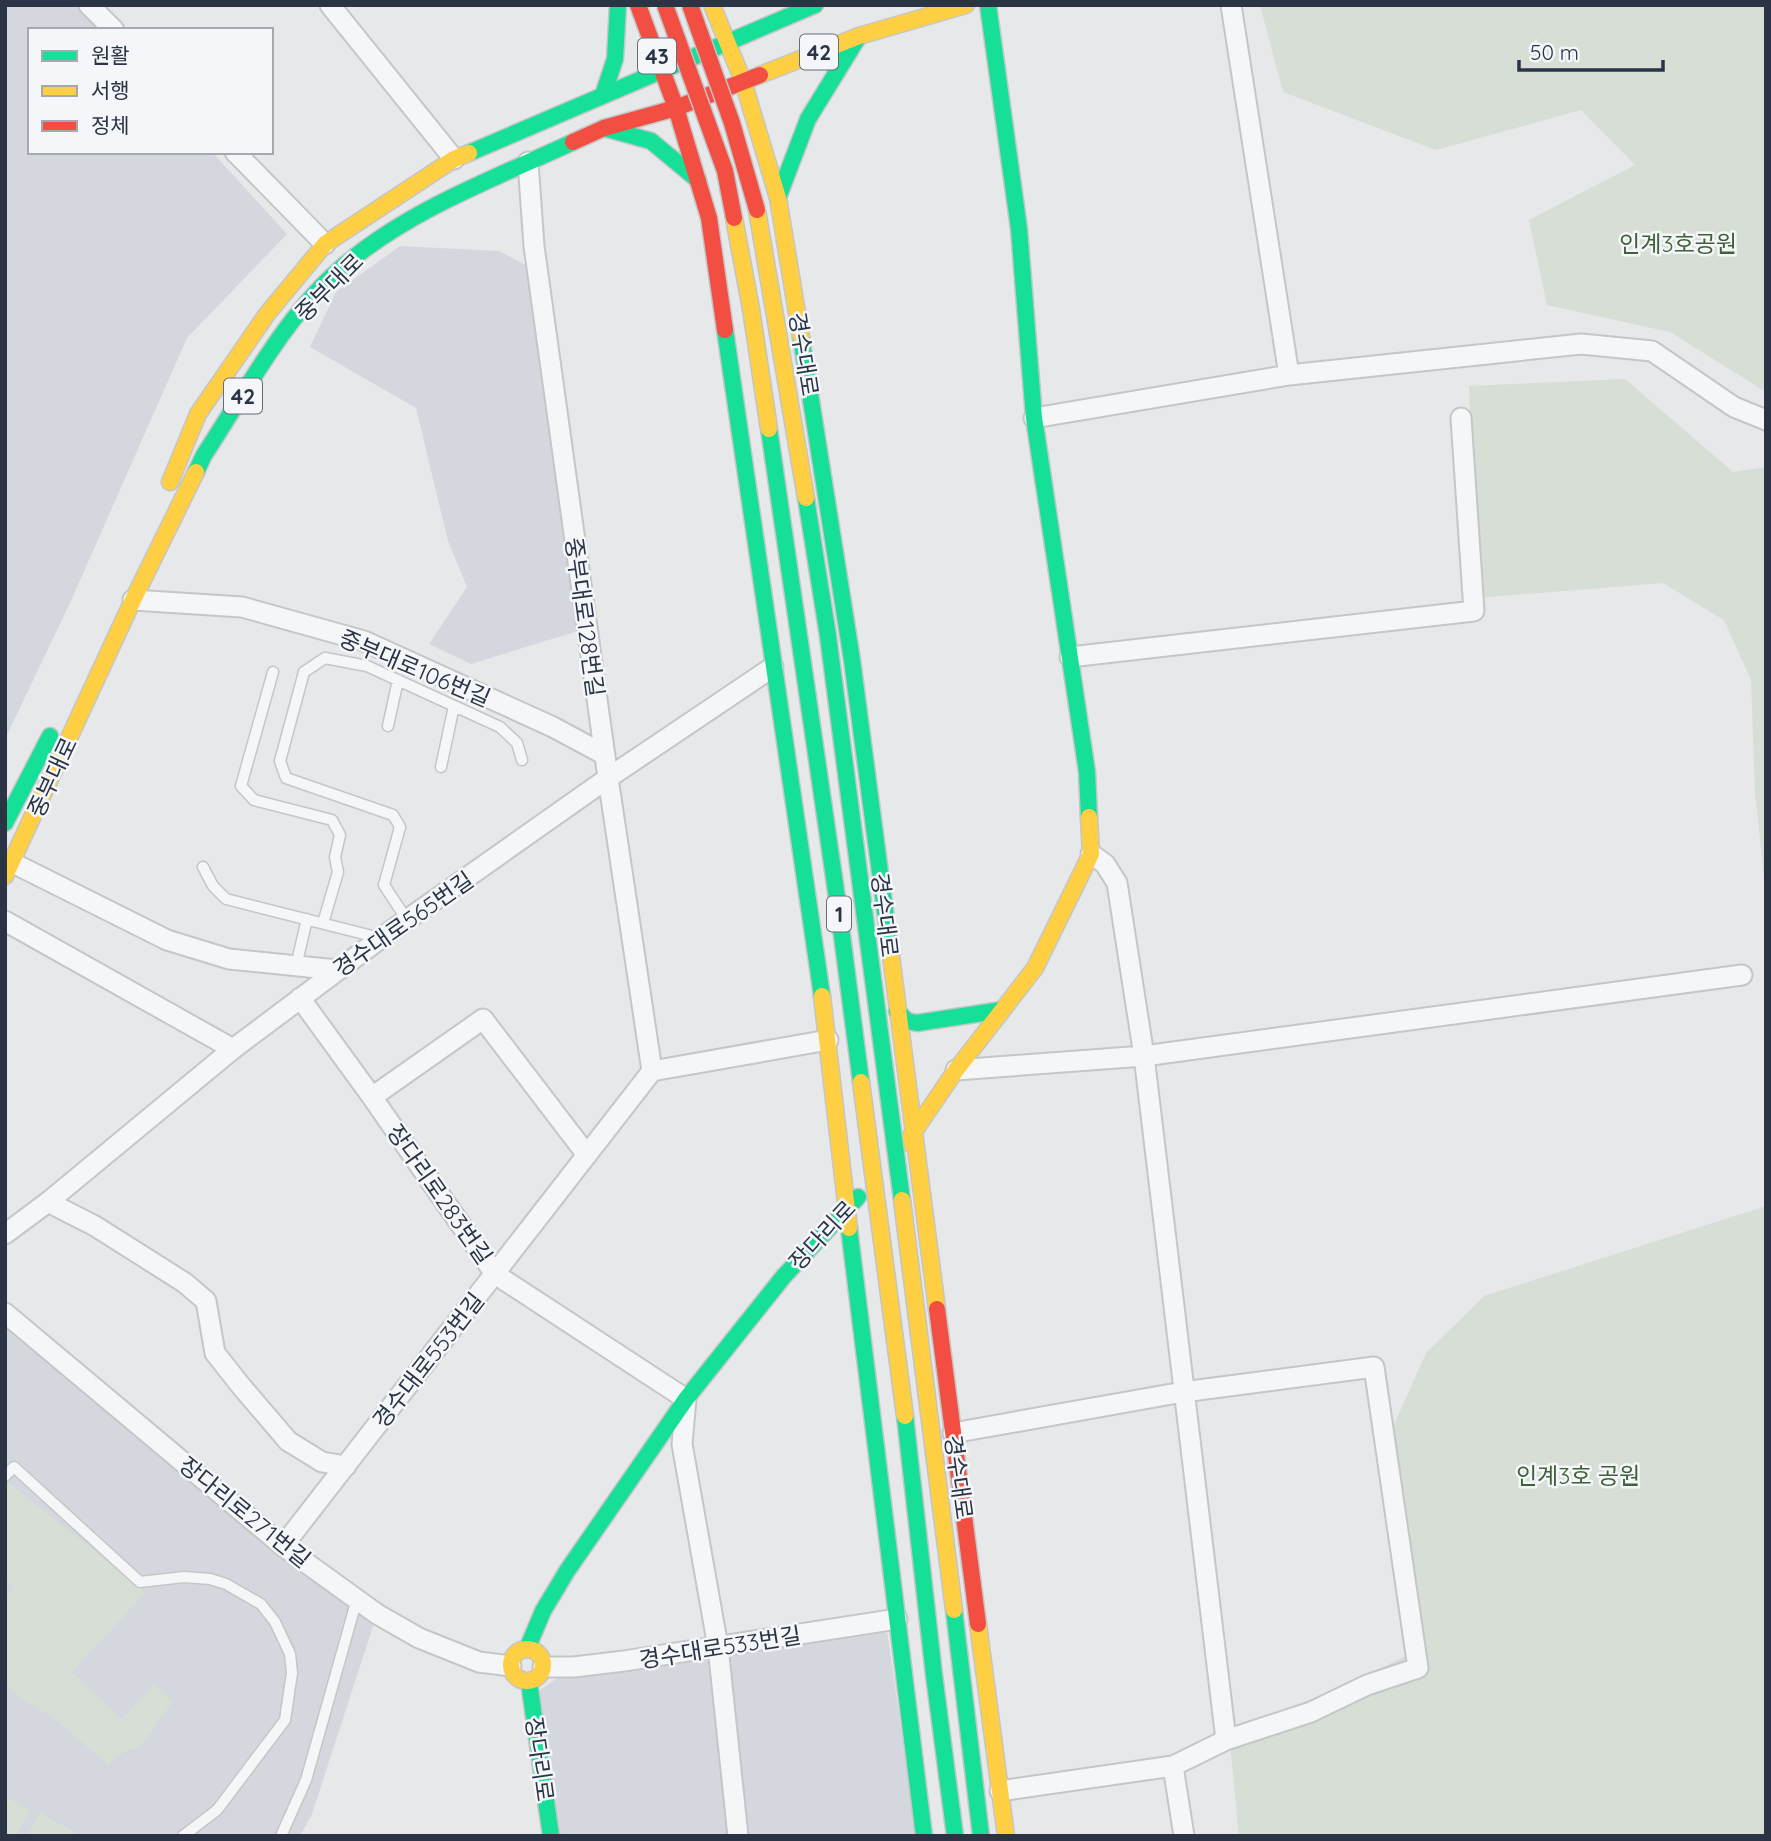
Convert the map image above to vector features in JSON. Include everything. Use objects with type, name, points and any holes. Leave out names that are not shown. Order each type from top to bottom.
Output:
[{"type":"main road","points":[[603,95],[615,60],[618,5]]},
{"type":"main road","name":"43","points":[[638,5],[676,108]]},
{"type":"main road","name":"1","points":[[665,5],[725,171],[751,309],[838,905],[905,1416],[955,1836]]},
{"type":"main road","name":"1","points":[[690,5],[732,124],[757,208],[803,476],[828,636],[871,956],[981,1836]]},
{"type":"main road","name":"경수대로","points":[[712,5],[743,81],[778,198],[852,660],[1006,1836]]},
{"type":"main road","name":"중부대로","points":[[166,492],[198,414],[267,314],[325,244],[454,159],[815,5]]},
{"type":"main road","name":"중부대로","points":[[9,869],[133,600],[204,455],[304,307],[347,263],[418,214],[604,128],[676,108],[859,36],[966,5]]},
{"type":"main road","points":[[988,5],[1019,229],[1034,418],[1087,772],[1091,854]]},
{"type":"main road","points":[[778,198],[808,119],[859,36]]},
{"type":"main road","points":[[676,108],[709,218],[828,1040],[846,1209],[924,1836]]},
{"type":"main road","points":[[604,128],[651,141],[698,180]]},
{"type":"main road","points":[[96,643],[149,530]]},
{"type":"main road","name":"중부대로","points":[[5,823],[56,725]]},
{"type":"main road","name":"장다리로","points":[[527,1649],[543,1611],[567,1571],[686,1398],[784,1276],[913,1135],[956,1070],[1035,968],[1091,854]]},
{"type":"main road","points":[[897,1012],[907,1021],[917,1023],[1002,1010]]},
{"type":"main road","points":[[527,1649],[537,1653],[543,1667],[538,1677],[529,1682],[518,1679],[511,1666],[513,1656],[527,1649]]},
{"type":"main road","name":"장다리로","points":[[529,1682],[551,1836]]},
{"type":"street","points":[[89,5],[112,28]]},
{"type":"street","points":[[330,5],[454,159]]},
{"type":"street","points":[[1231,5],[1289,374]]},
{"type":"street","points":[[237,154],[325,244]]},
{"type":"street","name":"중부대로128번길","points":[[528,162],[534,246],[604,755],[652,1071]]},
{"type":"street","points":[[1034,418],[1289,374],[1581,344],[1652,351],[1734,407],[1766,420]]},
{"type":"street","points":[[1070,657],[1474,611],[1461,418]]},
{"type":"street","name":"중부대로106번길","points":[[133,600],[242,607],[364,641],[553,727],[604,755]]},
{"type":"street","name":"경수대로565번길","points":[[5,1234],[48,1202],[233,1049],[337,970],[608,778],[773,667]]},
{"type":"street","points":[[1091,854],[1105,864],[1117,883],[1144,1056],[1226,1740]]},
{"type":"street","name":"중부대로","points":[[9,869],[167,940],[229,959],[337,970]]},
{"type":"street","points":[[5,921],[233,1049]]},
{"type":"street","points":[[956,1070],[1144,1056],[1742,975]]},
{"type":"street","name":"장다리로283번길","points":[[300,998],[495,1274],[686,1398]]},
{"type":"street","points":[[372,1097],[483,1019],[587,1156]]},
{"type":"street","points":[[652,1071],[828,1040]]},
{"type":"street","name":"경수대로553번길","points":[[284,1546],[652,1071]]},
{"type":"street","points":[[48,1202],[95,1226],[174,1276],[206,1301],[215,1353],[241,1386],[288,1441],[322,1462],[346,1466]]},
{"type":"street","name":"장다리로271번길","points":[[5,1312],[284,1546],[377,1614],[419,1638],[479,1662],[511,1666]]},
{"type":"street","points":[[953,1433],[1183,1392],[1374,1367],[1418,1668],[1367,1685],[1311,1712],[1226,1740],[1173,1766],[1000,1791]]},
{"type":"street","points":[[686,1398],[682,1444],[718,1647],[738,1836]]},
{"type":"street","name":"경수대로533번길","points":[[543,1667],[574,1667],[897,1619]]},
{"type":"street","points":[[1173,1766],[1184,1836]]},
{"type":"lane","points":[[407,921],[384,885],[400,827],[393,815],[286,778],[280,761],[304,672],[325,658],[367,666],[500,727],[517,743],[522,760]]},
{"type":"lane","points":[[273,672],[241,786],[254,800],[332,820],[340,835],[335,857],[338,872],[324,923]]},
{"type":"lane","points":[[388,726],[398,680]]},
{"type":"lane","points":[[441,767],[454,706]]},
{"type":"lane","points":[[203,867],[213,886],[226,899],[381,938]]},
{"type":"lane","points":[[296,966],[307,919]]},
{"type":"lane","points":[[5,1476],[14,1467],[140,1582],[184,1577],[210,1579],[226,1584],[261,1604],[275,1622],[290,1654],[292,1673],[285,1720],[217,1811],[183,1836]]},
{"type":"lane","points":[[281,1836],[306,1780],[357,1599]]},
{"type":"shaded area","points":[[5,5],[76,5],[96,28],[28,28],[28,154],[214,154],[287,234],[187,338],[70,603],[5,739]]},
{"type":"shaded area","points":[[400,246],[499,251],[527,266],[543,358],[578,631],[471,664],[429,644],[467,587],[448,541],[416,408],[310,347],[336,292]]},
{"type":"shaded area","points":[[5,1322],[377,1614],[312,1814],[300,1836],[5,1836]]},
{"type":"shaded area","points":[[887,1630],[916,1836],[559,1836],[539,1691],[557,1678]]},
{"type":"green space","name":"인계3호공원","points":[[1260,5],[1766,5],[1766,392],[1670,332],[1547,305],[1529,220],[1635,165],[1581,110],[1436,150],[1283,92]]},
{"type":"green space","points":[[1625,379],[1733,472],[1766,467],[1766,898],[1755,792],[1751,680],[1724,620],[1663,583],[1478,598],[1469,386]]},
{"type":"green space","name":"인계3호 공원","points":[[1766,1206],[1766,1836],[1239,1836],[1230,1745],[1415,1651],[1382,1452],[1426,1353],[1484,1296]]},
{"type":"green space","points":[[10,1484],[146,1592],[72,1672],[122,1719],[154,1684],[173,1701],[141,1747],[125,1751],[108,1765],[57,1721],[18,1696],[5,1678],[5,1597],[13,1586],[5,1582],[5,1490]]},
{"type":"green space","points":[[5,1796],[30,1811],[15,1836],[5,1836]]},
{"type":"green space","points":[[40,1813],[82,1836],[27,1836]]},
{"type":"traffic: fast","points":[[603,95],[615,59],[618,5]]},
{"type":"traffic: fast","points":[[469,153],[815,5]]},
{"type":"traffic: fast","points":[[988,5],[1019,229],[1034,418],[1087,772],[1089,817]]},
{"type":"traffic: fast","points":[[778,198],[808,119],[859,36]]},
{"type":"traffic: fast","points":[[604,128],[651,141],[698,180]]},
{"type":"traffic: fast","points":[[196,472],[204,455],[286,329],[325,283],[347,263],[373,243],[427,210],[573,142]]},
{"type":"traffic: fast","points":[[725,330],[822,996]]},
{"type":"traffic: fast","points":[[801,337],[852,660],[891,956]]},
{"type":"traffic: fast","points":[[769,429],[861,1082]]},
{"type":"traffic: fast","points":[[806,498],[828,636],[902,1200]]},
{"type":"traffic: fast","points":[[5,823],[50,736]]},
{"type":"traffic: fast","points":[[897,1011],[907,1021],[917,1023],[1002,1010]]},
{"type":"traffic: fast","points":[[527,1649],[543,1611],[567,1571],[686,1399],[784,1276],[858,1197]]},
{"type":"traffic: fast","points":[[849,1228],[924,1836]]},
{"type":"traffic: fast","points":[[905,1416],[955,1836]]},
{"type":"traffic: fast","points":[[954,1610],[981,1836]]},
{"type":"traffic: fast","points":[[529,1682],[551,1836]]},
{"type":"traffic: slow","points":[[712,5],[743,81],[778,198],[801,337]]},
{"type":"traffic: slow","points":[[760,75],[859,36],[966,5]]},
{"type":"traffic: slow","points":[[170,482],[198,414],[267,314],[325,244],[454,159],[469,153]]},
{"type":"traffic: slow","points":[[757,210],[806,498]]},
{"type":"traffic: slow","points":[[734,218],[769,429]]},
{"type":"traffic: slow","points":[[5,876],[133,600],[196,472]]},
{"type":"traffic: slow","points":[[907,1142],[956,1070],[1035,968],[1091,854],[1089,817]]},
{"type":"traffic: slow","points":[[891,956],[937,1309]]},
{"type":"traffic: slow","points":[[822,996],[849,1228]]},
{"type":"traffic: slow","points":[[861,1082],[905,1416]]},
{"type":"traffic: slow","points":[[902,1200],[954,1610]]},
{"type":"traffic: slow","points":[[978,1624],[1006,1836]]},
{"type":"traffic: slow","points":[[527,1649],[538,1654],[543,1665],[538,1676],[527,1681],[516,1676],[511,1665],[516,1654],[527,1649]]},
{"type":"traffic: jam","points":[[638,5],[676,108],[709,218],[725,330]]},
{"type":"traffic: jam","points":[[665,5],[725,171],[734,218]]},
{"type":"traffic: jam","points":[[690,5],[732,123],[757,210]]},
{"type":"traffic: jam","points":[[573,142],[604,128],[676,108],[760,75]]},
{"type":"traffic: jam","points":[[937,1309],[978,1624]]}]
